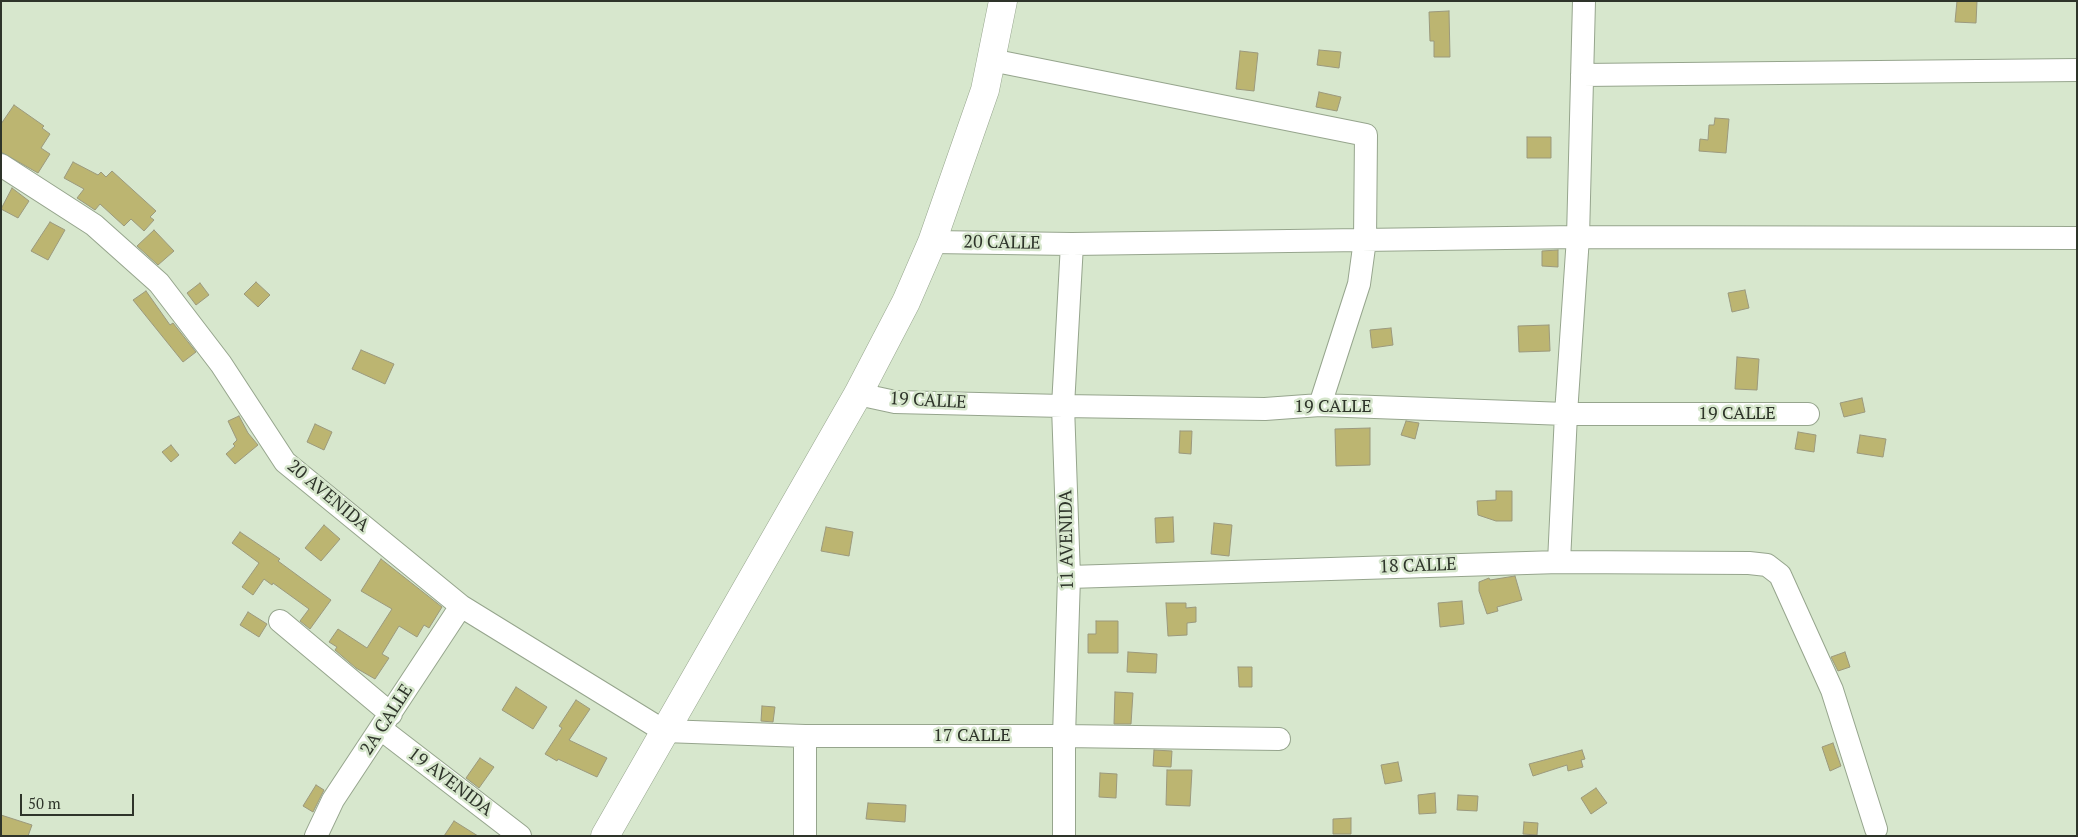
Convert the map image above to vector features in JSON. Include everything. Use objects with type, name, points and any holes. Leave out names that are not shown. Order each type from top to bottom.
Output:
[{"type":"main road","points":[[605,836],[858,394],[906,302],[932,242],[985,90],[1003,1]]},
{"type":"street","points":[[1559,562],[1566,414],[1578,237],[1584,1]]},
{"type":"street","points":[[991,60],[1366,135],[1365,240],[1359,284],[1320,404]]},
{"type":"street","points":[[1582,75],[2077,70]]},
{"type":"street","name":"20 AVENIDA","points":[[1,165],[94,225],[159,283],[222,364],[285,462],[461,606],[664,730]]},
{"type":"street","name":"20 CALLE","points":[[932,242],[1072,244],[1578,237],[2077,238]]},
{"type":"street","name":"11 AVENIDA","points":[[1064,836],[1064,736],[1069,577],[1062,406],[1072,244]]},
{"type":"street","name":"19 CALLE","points":[[858,394],[895,402],[1062,406],[1265,409],[1320,404],[1566,414],[1808,414]]},
{"type":"street","name":"18 CALLE","points":[[1069,577],[1559,562],[1749,563],[1767,565],[1780,575],[1832,690],[1876,829]]},
{"type":"street","name":"2A CALLE","points":[[316,836],[333,800],[461,606]]},
{"type":"street","name":"19 AVENIDA","points":[[280,621],[386,722],[520,836]]},
{"type":"street","name":"17 CALLE","points":[[664,730],[805,736],[1064,736],[1279,739]]},
{"type":"street","points":[[805,736],[805,836]]},
{"type":"building","points":[[1957,1],[1977,1],[1976,23],[1955,22]]},
{"type":"building","points":[[1449,11],[1450,57],[1434,57],[1434,41],[1430,41],[1429,12]]},
{"type":"building","points":[[1319,50],[1341,52],[1339,68],[1317,65]]},
{"type":"building","points":[[1240,51],[1258,53],[1254,91],[1236,89]]},
{"type":"building","points":[[1319,92],[1341,97],[1337,111],[1316,107]]},
{"type":"building","points":[[14,105],[44,126],[42,128],[50,134],[41,148],[50,154],[38,173],[1,152],[1,124]]},
{"type":"building","points":[[1715,118],[1729,119],[1726,153],[1699,151],[1700,139],[1708,140],[1709,125],[1714,125]]},
{"type":"building","points":[[1527,137],[1551,137],[1551,158],[1527,158]]},
{"type":"building","points":[[73,162],[98,175],[101,172],[106,177],[112,171],[156,211],[150,217],[154,220],[144,231],[131,219],[124,226],[100,204],[95,210],[77,198],[84,189],[64,178]]},
{"type":"building","points":[[12,188],[29,201],[18,218],[1,209]]},
{"type":"building","points":[[50,222],[65,230],[48,260],[31,251]]},
{"type":"building","points":[[154,230],[174,251],[158,265],[137,246]]},
{"type":"building","points":[[1558,250],[1558,267],[1542,266],[1542,251]]},
{"type":"building","points":[[256,282],[270,295],[258,307],[244,294]]},
{"type":"building","points":[[200,283],[209,295],[196,305],[187,293]]},
{"type":"building","points":[[1745,290],[1749,308],[1732,312],[1728,293]]},
{"type":"building","points":[[146,291],[170,325],[173,323],[196,352],[183,362],[133,300]]},
{"type":"building","points":[[1549,325],[1550,351],[1519,352],[1518,326]]},
{"type":"building","points":[[1391,328],[1393,345],[1372,348],[1370,330]]},
{"type":"building","points":[[361,350],[394,364],[385,384],[352,369]]},
{"type":"building","points":[[1737,357],[1759,359],[1757,390],[1735,389]]},
{"type":"building","points":[[1862,398],[1865,412],[1844,417],[1840,403]]},
{"type":"building","points":[[239,416],[248,433],[258,445],[235,464],[226,454],[235,446],[233,444],[237,440],[228,421]]},
{"type":"building","points":[[1406,421],[1419,423],[1415,439],[1401,435]]},
{"type":"building","points":[[315,424],[332,432],[324,450],[307,442]]},
{"type":"building","points":[[1370,428],[1370,465],[1336,466],[1335,429]]},
{"type":"building","points":[[1180,431],[1192,431],[1191,454],[1179,453]]},
{"type":"building","points":[[1798,432],[1816,435],[1814,452],[1795,449]]},
{"type":"building","points":[[1860,435],[1886,439],[1883,457],[1857,453]]},
{"type":"building","points":[[171,445],[179,455],[171,462],[162,452]]},
{"type":"building","points":[[1496,491],[1512,491],[1512,521],[1496,521],[1478,515],[1477,501],[1496,500]]},
{"type":"building","points":[[1173,517],[1174,542],[1156,543],[1155,518]]},
{"type":"building","points":[[1214,523],[1232,525],[1229,556],[1211,554]]},
{"type":"building","points":[[324,525],[340,539],[321,561],[305,548]]},
{"type":"building","points":[[826,527],[853,532],[849,556],[821,551]]},
{"type":"building","points":[[240,532],[280,559],[278,561],[331,600],[310,629],[300,621],[309,609],[273,583],[272,585],[264,579],[253,595],[242,587],[259,563],[232,543]]},
{"type":"building","points":[[381,559],[442,607],[429,628],[424,625],[417,637],[399,626],[382,654],[389,658],[375,679],[356,668],[335,650],[337,647],[329,642],[338,629],[367,648],[392,609],[361,591]]},
{"type":"building","points":[[1515,576],[1522,600],[1497,607],[1498,611],[1487,614],[1479,591],[1479,582],[1489,578],[1490,580]]},
{"type":"building","points":[[1462,601],[1464,624],[1440,627],[1438,603]]},
{"type":"building","points":[[1166,603],[1186,603],[1186,608],[1196,607],[1196,622],[1187,623],[1187,635],[1168,636]]},
{"type":"building","points":[[248,612],[267,624],[259,637],[240,625]]},
{"type":"building","points":[[1096,621],[1118,621],[1118,653],[1088,653],[1088,634],[1096,634]]},
{"type":"building","points":[[1128,652],[1157,654],[1156,673],[1127,672]]},
{"type":"building","points":[[1845,652],[1850,667],[1838,671],[1831,657]]},
{"type":"building","points":[[1238,667],[1252,667],[1252,687],[1239,687]]},
{"type":"building","points":[[516,687],[547,707],[533,729],[502,710]]},
{"type":"building","points":[[1115,692],[1133,693],[1131,724],[1114,724]]},
{"type":"building","points":[[576,700],[590,709],[569,740],[607,758],[597,777],[558,759],[557,761],[545,754],[562,728],[559,726]]},
{"type":"building","points":[[762,706],[775,707],[773,722],[761,721]]},
{"type":"building","points":[[1833,743],[1841,766],[1830,771],[1822,747]]},
{"type":"building","points":[[1154,750],[1172,751],[1171,767],[1153,766]]},
{"type":"building","points":[[1582,750],[1585,759],[1581,760],[1583,767],[1568,771],[1567,765],[1533,776],[1529,764]]},
{"type":"building","points":[[480,758],[494,767],[479,788],[466,778]]},
{"type":"building","points":[[1398,762],[1402,781],[1385,784],[1381,765]]},
{"type":"building","points":[[1167,770],[1192,770],[1190,806],[1166,805]]},
{"type":"building","points":[[1100,773],[1117,774],[1116,798],[1099,797]]},
{"type":"building","points":[[316,785],[324,790],[313,812],[303,806]]},
{"type":"building","points":[[1596,788],[1607,803],[1591,814],[1581,798]]},
{"type":"building","points":[[1435,793],[1436,813],[1419,814],[1418,795]]},
{"type":"building","points":[[1458,795],[1478,796],[1477,811],[1457,810]]},
{"type":"building","points":[[868,803],[906,805],[905,822],[866,819]]},
{"type":"building","points":[[1,815],[32,825],[28,836],[1,836]]},
{"type":"building","points":[[1351,818],[1351,834],[1333,834],[1333,819]]},
{"type":"building","points":[[454,821],[478,836],[444,836]]},
{"type":"building","points":[[1524,822],[1538,823],[1537,835],[1523,834]]}]
